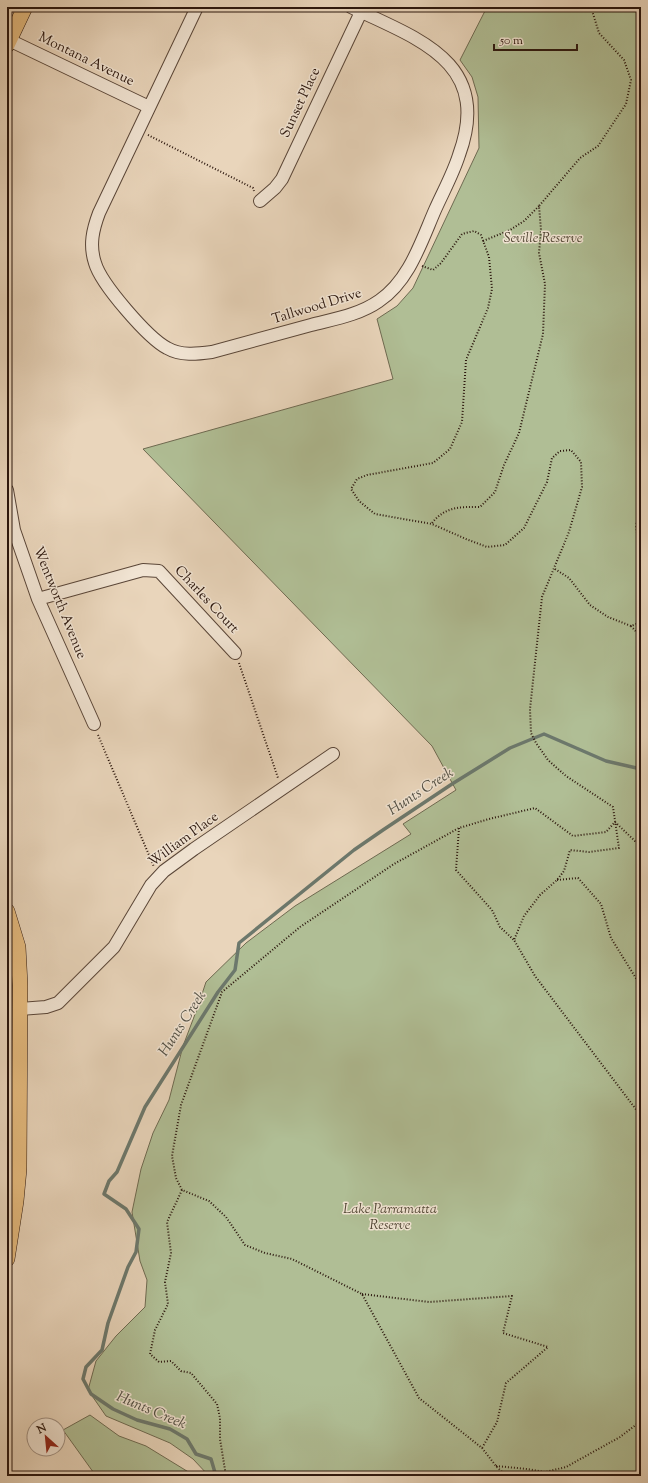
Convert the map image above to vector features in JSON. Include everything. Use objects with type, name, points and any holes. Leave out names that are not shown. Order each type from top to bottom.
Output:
[{"type":"main road","points":[[8,42],[25,7]]},
{"type":"main road","points":[[7,911],[18,947],[20,963],[19,1169],[16,1201],[7,1259]]},
{"type":"street","name":"Tallwood Drive","points":[[197,7],[99,212],[93,230],[91,246],[94,263],[100,275],[145,330],[168,348],[177,352],[188,354],[212,352],[355,314],[366,309],[388,294],[417,262],[459,155],[468,121],[467,100],[464,88],[457,74],[448,62],[436,51],[422,42],[356,9]]},
{"type":"street","name":"Sunset Place","points":[[260,201],[275,188],[282,179],[356,9]]},
{"type":"street","name":"Montana Avenue","points":[[8,42],[149,106]]},
{"type":"street","name":"Wentworth Avenue","points":[[7,490],[14,530],[38,599],[94,724]]},
{"type":"street","name":"Charles Court","points":[[38,599],[143,570],[159,571],[235,653]]},
{"type":"street","name":"William Place","points":[[20,1009],[46,1007],[58,1003],[114,947],[151,885],[164,870],[333,754]]},
{"type":"path","points":[[483,241],[510,230],[524,221],[539,206],[580,158],[598,146],[626,104],[631,80],[624,60],[599,33],[591,7]]},
{"type":"path","points":[[138,130],[253,188],[260,201]]},
{"type":"path","points":[[432,524],[438,515],[449,509],[480,507],[495,492],[504,465],[518,433],[543,334],[545,284],[539,253],[541,230],[539,206]]},
{"type":"path","points":[[417,262],[433,270],[441,263],[462,234],[474,231],[481,235],[489,258],[492,289],[488,308],[466,360],[462,422],[450,449],[433,463],[408,469],[367,475],[357,479],[351,489],[359,501],[375,514],[432,524],[487,547],[505,545],[524,528],[547,482],[552,458],[560,451],[571,450],[581,462],[582,487],[569,532],[555,569],[542,597],[530,709],[531,733],[533,739],[548,760],[566,776],[613,807],[619,848],[589,852],[570,850],[564,871],[557,880],[540,895],[524,916],[514,940]]},
{"type":"path","points":[[417,262],[418,272]]},
{"type":"path","points":[[641,512],[636,525],[641,566]]},
{"type":"path","points":[[555,569],[569,578],[590,605],[608,617],[631,626],[641,637]]},
{"type":"path","points":[[631,626],[641,622]]},
{"type":"path","points":[[235,653],[282,790]]},
{"type":"path","points":[[94,724],[158,877]]},
{"type":"path","points":[[482,1448],[498,1422],[506,1383],[548,1346],[504,1334],[512,1296],[429,1302],[362,1294],[292,1259],[265,1253],[245,1245],[226,1217],[208,1201],[182,1190],[176,1178],[172,1156],[181,1105],[222,992],[300,927],[394,864],[459,828],[535,808],[572,836],[606,832],[615,822]]},
{"type":"path","points":[[615,822],[635,841],[641,842]]},
{"type":"path","points":[[459,828],[456,870],[492,910],[500,927],[514,940],[535,976],[641,1116]]},
{"type":"path","points":[[557,880],[578,878],[601,904],[611,938],[637,980],[641,981]]},
{"type":"path","points":[[182,1190],[167,1222],[171,1253],[165,1282],[168,1304],[155,1330],[150,1354],[159,1362],[171,1361],[181,1371],[191,1373],[217,1404],[220,1418],[220,1439],[226,1476]]},
{"type":"path","points":[[362,1294],[419,1398],[482,1448],[506,1476]]},
{"type":"path","points":[[496,1466],[545,1472],[566,1467],[620,1437],[641,1421]]},
{"type":"green space","points":[[487,7],[641,7],[641,1476],[209,1476],[193,1459],[170,1443],[106,1416],[88,1390],[96,1361],[116,1336],[145,1307],[147,1280],[140,1261],[132,1212],[141,1169],[153,1133],[169,1100],[183,1046],[206,982],[246,943],[295,906],[411,834],[403,824],[456,790],[432,746],[143,449],[393,379],[377,319],[397,306],[413,288],[479,148],[478,97],[472,77],[460,60]]},
{"type":"green space","points":[[90,1415],[119,1436],[146,1446],[195,1476],[96,1476],[66,1434],[66,1428]]},
{"type":"waterway","name":"Hunts Creek","points":[[216,1476],[211,1459],[196,1454],[187,1439],[170,1429],[137,1420],[113,1409],[91,1394],[83,1379],[86,1367],[102,1350],[108,1323],[128,1267],[136,1252],[139,1229],[126,1209],[104,1194],[109,1181],[117,1172],[145,1107],[218,992],[235,970],[239,943],[354,850],[452,784],[510,748],[544,734],[606,761],[641,769]]},
{"type":"park label","name":"Seville Reserve","points":[[543,239]]},
{"type":"park label","name":"Lake Parramatta Reserve","points":[[390,1218]]}]
